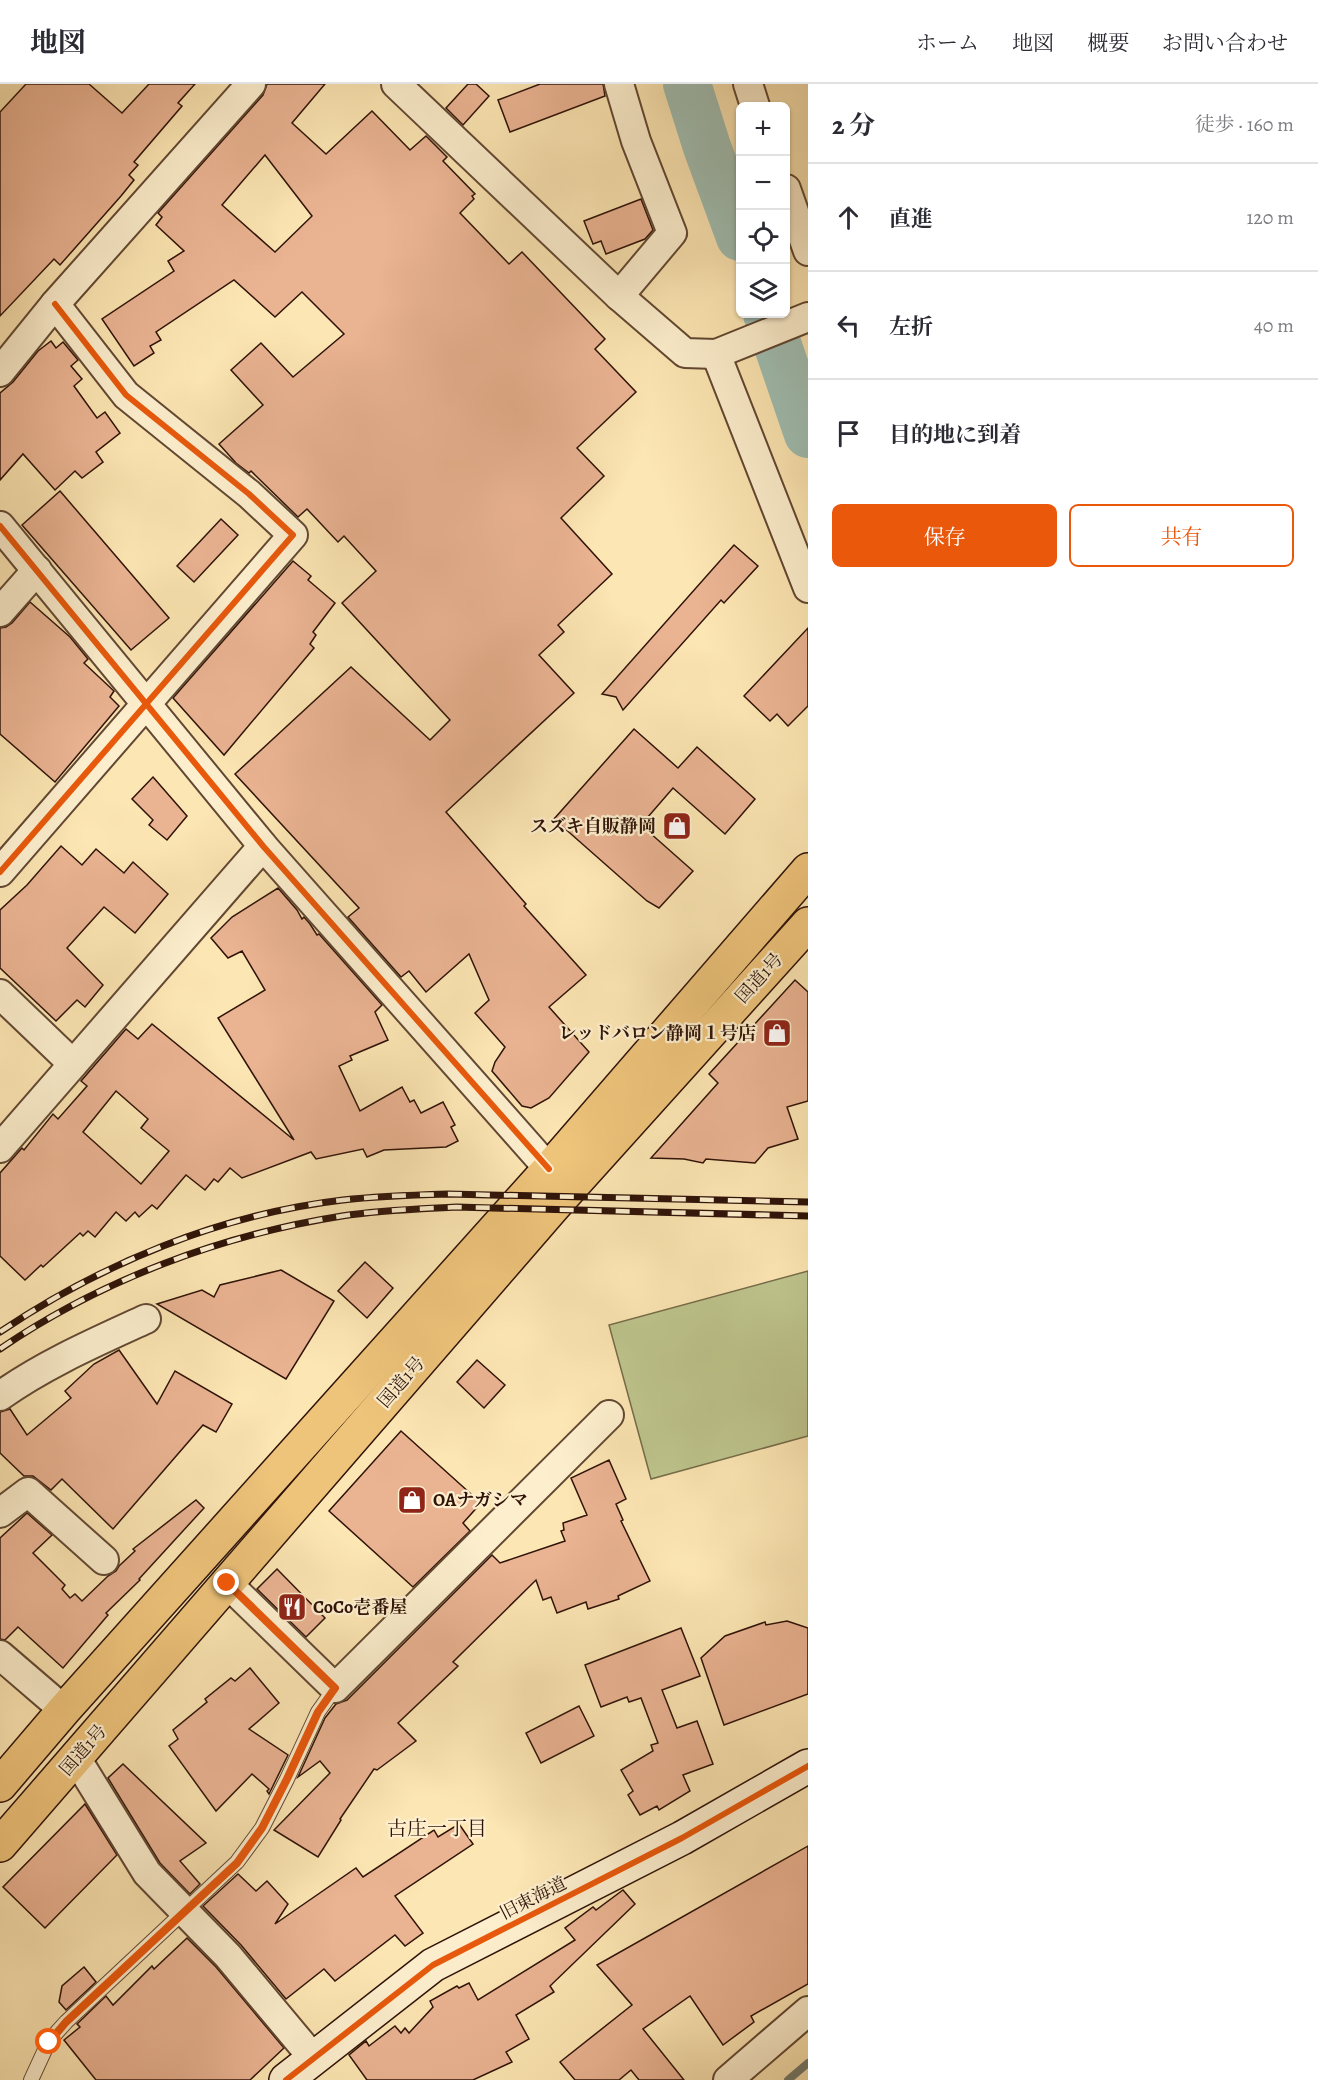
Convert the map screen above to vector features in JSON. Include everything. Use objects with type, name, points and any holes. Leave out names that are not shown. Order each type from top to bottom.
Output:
[{"type":"highway","name":"国道1号","points":[[0,1785],[64,1710],[549,1169],[808,870]]},
{"type":"highway","name":"国道1号","points":[[0,1845],[554,1206],[808,924]]},
{"type":"street","points":[[0,372],[55,304],[250,84]]},
{"type":"street","points":[[396,84],[619,296],[685,353],[723,351],[808,317]]},
{"type":"street","points":[[619,84],[636,141],[672,233],[619,296]]},
{"type":"street","points":[[748,84],[754,102]]},
{"type":"street","points":[[790,200],[808,251]]},
{"type":"street","points":[[0,872],[293,535],[249,494],[126,394],[55,304]]},
{"type":"street","points":[[723,351],[808,588]]},
{"type":"street","points":[[0,526],[263,846],[549,1169]]},
{"type":"street","points":[[0,612],[37,570]]},
{"type":"street","points":[[0,1148],[263,846]]},
{"type":"street","points":[[0,994],[73,1064]]},
{"type":"street","points":[[0,1396],[20,1382],[75,1352],[146,1319]]},
{"type":"street","points":[[227,1583],[335,1688],[609,1415]]},
{"type":"street","points":[[0,1513],[28,1492],[104,1560]]},
{"type":"street","points":[[0,1655],[64,1710]]},
{"type":"street","points":[[76,1758],[147,1873],[228,1956],[314,2059]]},
{"type":"street","name":"旧東海道","points":[[286,2080],[433,1965],[682,1838],[808,1766]]},
{"type":"street","points":[[728,2080],[808,2011]]},
{"type":"lane","points":[[31,2080],[49,2042],[66,2022],[237,1863],[262,1828],[318,1712],[335,1688]]},
{"type":"green space","points":[[808,1271],[808,1436],[651,1479],[609,1325]]},
{"type":"building","points":[[26,84],[89,84],[122,113],[149,84],[195,84],[178,103],[182,106],[134,162],[138,165],[129,175],[134,180],[121,196],[60,265],[54,259],[0,316],[0,112]]},
{"type":"building","points":[[267,84],[325,84],[292,123],[326,154],[372,111],[410,150],[426,136],[447,157],[443,161],[475,194],[472,196],[474,199],[460,213],[509,264],[522,252],[605,339],[595,349],[636,392],[577,448],[604,476],[561,518],[612,574],[558,625],[564,632],[539,655],[574,693],[446,812],[526,904],[524,906],[586,975],[549,1007],[589,1052],[549,1098],[531,1108],[522,1106],[492,1071],[505,1047],[475,1013],[489,1000],[469,954],[426,992],[409,971],[401,977],[348,917],[359,908],[235,774],[351,667],[430,740],[450,720],[342,603],[376,571],[344,536],[338,542],[307,509],[298,517],[251,471],[249,473],[236,463],[219,444],[263,405],[231,370],[261,343],[293,377],[344,334],[302,292],[275,317],[234,280],[156,332],[161,340],[150,346],[154,353],[134,366],[102,319],[174,271],[168,261],[184,251],[156,225],[162,217],[158,213],[263,95]],"holes":[[[265,155],[312,216],[275,252],[222,205]]]},
{"type":"building","points":[[468,84],[476,84],[489,96],[463,125],[446,108]]},
{"type":"building","points":[[540,84],[603,84],[605,96],[510,132],[498,100]]},
{"type":"building","points":[[641,199],[653,230],[645,239],[606,254],[601,241],[593,244],[584,221]]},
{"type":"building","points":[[51,341],[56,348],[63,342],[78,360],[71,366],[82,379],[74,386],[97,418],[105,412],[120,433],[96,452],[103,462],[82,478],[75,471],[55,490],[23,454],[0,480],[0,393],[13,382],[38,351]]},
{"type":"building","points":[[60,491],[169,618],[131,650],[22,525]]},
{"type":"building","points":[[221,519],[238,535],[194,582],[177,566]]},
{"type":"building","points":[[734,545],[758,566],[724,603],[721,600],[623,710],[616,697],[602,694]]},
{"type":"building","points":[[293,561],[311,576],[308,580],[335,603],[313,632],[316,635],[310,644],[314,648],[224,755],[173,698]]},
{"type":"building","points":[[30,602],[70,637],[88,659],[84,663],[114,691],[110,697],[119,706],[55,782],[0,734],[0,628],[12,623]]},
{"type":"building","points":[[808,628],[808,706],[788,726],[777,714],[770,721],[744,696]]},
{"type":"building","points":[[634,729],[678,768],[697,747],[755,799],[725,834],[673,788],[641,825],[693,871],[659,908],[647,901],[554,819]]},
{"type":"building","points":[[153,777],[187,816],[167,840],[149,825],[153,820],[132,799]]},
{"type":"building","points":[[61,846],[82,865],[96,849],[124,873],[133,862],[168,894],[135,933],[104,907],[67,948],[103,985],[85,1007],[77,1000],[56,1021],[0,968],[0,910],[27,885]]},
{"type":"building","points":[[278,888],[302,919],[304,917],[317,935],[319,934],[382,1005],[375,1012],[388,1040],[350,1056],[352,1060],[339,1066],[360,1111],[402,1087],[410,1102],[414,1100],[421,1113],[443,1102],[455,1125],[451,1127],[458,1141],[446,1147],[384,1150],[367,1157],[363,1149],[316,1159],[311,1152],[242,1178],[230,1168],[218,1182],[214,1179],[205,1190],[186,1175],[157,1209],[152,1205],[139,1217],[135,1212],[126,1221],[116,1212],[95,1237],[88,1231],[83,1236],[80,1233],[43,1267],[41,1265],[25,1280],[0,1256],[0,1173],[22,1148],[24,1150],[53,1114],[58,1119],[87,1086],[81,1081],[126,1029],[138,1039],[152,1024],[294,1140],[218,1018],[265,990],[242,951],[228,958],[211,938],[232,917]],"holes":[[[116,1091],[148,1119],[141,1128],[169,1151],[141,1184],[83,1132]]]},
{"type":"building","points":[[795,980],[808,992],[808,1101],[787,1107],[798,1139],[768,1148],[755,1163],[706,1159],[703,1163],[684,1159],[651,1158],[718,1083],[709,1074]]},
{"type":"building","points":[[365,1262],[393,1288],[367,1318],[338,1291]]},
{"type":"building","points":[[281,1270],[334,1301],[286,1379],[157,1304],[202,1290],[214,1297],[220,1285]]},
{"type":"building","points":[[119,1350],[157,1404],[175,1371],[232,1404],[216,1432],[203,1425],[113,1529],[62,1479],[51,1490],[33,1476],[24,1476],[0,1453],[0,1412],[10,1409],[27,1435],[71,1398],[65,1391],[94,1364]]},
{"type":"building","points":[[477,1360],[505,1385],[484,1408],[457,1382]]},
{"type":"building","points":[[401,1431],[481,1503],[463,1523],[470,1531],[413,1587],[329,1511]]},
{"type":"building","points":[[609,1460],[626,1499],[616,1504],[623,1520],[621,1521],[650,1581],[618,1596],[619,1599],[588,1609],[586,1602],[557,1613],[551,1597],[543,1600],[536,1580],[453,1662],[458,1666],[398,1723],[416,1741],[377,1770],[374,1769],[340,1819],[318,1857],[274,1830],[330,1773],[320,1761],[298,1777],[325,1718],[336,1704],[347,1700],[492,1555],[500,1563],[565,1541],[561,1531],[564,1530],[563,1523],[587,1515],[571,1478]]},
{"type":"building","points":[[196,1500],[204,1508],[140,1580],[106,1613],[108,1615],[63,1668],[18,1627],[5,1640],[0,1639],[0,1538],[27,1513],[52,1535],[33,1553],[65,1585],[62,1589],[70,1598],[75,1594],[82,1601],[116,1571],[135,1551],[133,1549]]},
{"type":"building","points":[[277,1569],[325,1618],[306,1637],[257,1589]]},
{"type":"building","points":[[787,1621],[808,1628],[808,1694],[724,1725],[701,1658],[725,1636],[765,1622],[766,1625]]},
{"type":"building","points":[[681,1628],[700,1676],[662,1690],[677,1728],[697,1721],[713,1764],[683,1775],[690,1791],[659,1810],[657,1806],[640,1815],[628,1795],[633,1791],[621,1770],[653,1751],[651,1745],[658,1743],[641,1698],[629,1702],[627,1697],[601,1707],[585,1665]]},
{"type":"building","points":[[250,1668],[279,1703],[249,1729],[288,1755],[269,1794],[267,1791],[269,1789],[252,1774],[216,1811],[169,1746],[178,1739],[173,1730],[207,1702],[205,1699],[231,1678],[235,1681]]},
{"type":"building","points":[[579,1706],[594,1736],[541,1763],[526,1733]]},
{"type":"building","points":[[123,1764],[206,1843],[180,1861],[200,1884],[190,1894],[160,1863],[108,1778]]},
{"type":"building","points":[[85,1804],[117,1855],[45,1928],[3,1887]]},
{"type":"building","points":[[459,1824],[473,1844],[395,1896],[423,1933],[405,1946],[395,1935],[335,1981],[324,1969],[286,1999],[241,1945],[203,1906],[238,1874],[256,1891],[267,1881],[288,1904],[275,1924],[356,1868],[363,1877],[434,1830],[438,1837]]},
{"type":"building","points":[[808,1846],[808,1984],[751,2016],[754,2022],[723,2045],[690,1996],[643,2029],[684,2080],[639,2080],[631,2070],[619,2080],[575,2080],[560,2062],[632,2005],[597,1965]]},
{"type":"building","points":[[623,1890],[635,1904],[550,1986],[554,1992],[516,2015],[529,2039],[506,2052],[512,2062],[473,2080],[367,2080],[349,2055],[366,2041],[369,2046],[395,2026],[401,2033],[405,2028],[409,2033],[433,2007],[430,2001],[457,1986],[459,1988],[469,1983],[478,2000],[575,1940],[565,1928],[593,1907],[596,1910]]},
{"type":"building","points":[[187,1938],[216,1967],[284,2048],[250,2080],[96,2080],[64,2040],[80,2027],[77,2024],[106,1996],[113,2005],[152,1966],[154,1969]]},
{"type":"building","points":[[84,1967],[96,1982],[66,2010],[59,2002],[62,1986]]},
{"type":"waterway","points":[[687,84],[736,226]]},
{"type":"waterway","points":[[768,318],[808,434]]},
{"type":"waterway","points":[[788,2080],[808,2063]]},
{"type":"railway","points":[[0,1332],[39,1307],[121,1264],[207,1230],[297,1207],[343,1200],[448,1194],[808,1202]]},
{"type":"railway","points":[[0,1349],[79,1302],[164,1264],[252,1235],[342,1216],[456,1207],[808,1216]]},
{"type":"cycle path","points":[[0,872],[293,535],[249,494],[126,395],[55,304]]},
{"type":"cycle path","points":[[0,526],[263,846],[549,1169]]},
{"type":"cycle path","points":[[286,2080],[433,1965],[682,1838],[808,1766]]},
{"type":"place","name":"スズキ自販静岡","points":[[677,826]]},
{"type":"place","name":"レッドバロン静岡１号店","points":[[777,1033]]},
{"type":"place","name":"OAナガシマ","points":[[412,1500]]},
{"type":"place","name":"CoCo壱番屋","points":[[292,1607]]},
{"type":"district","name":"古庄一丁目","points":[[437,1828]]},
{"type":"route","points":[[49,2042],[66,2022],[237,1863],[262,1828],[318,1712],[335,1688],[227,1583]]}]
